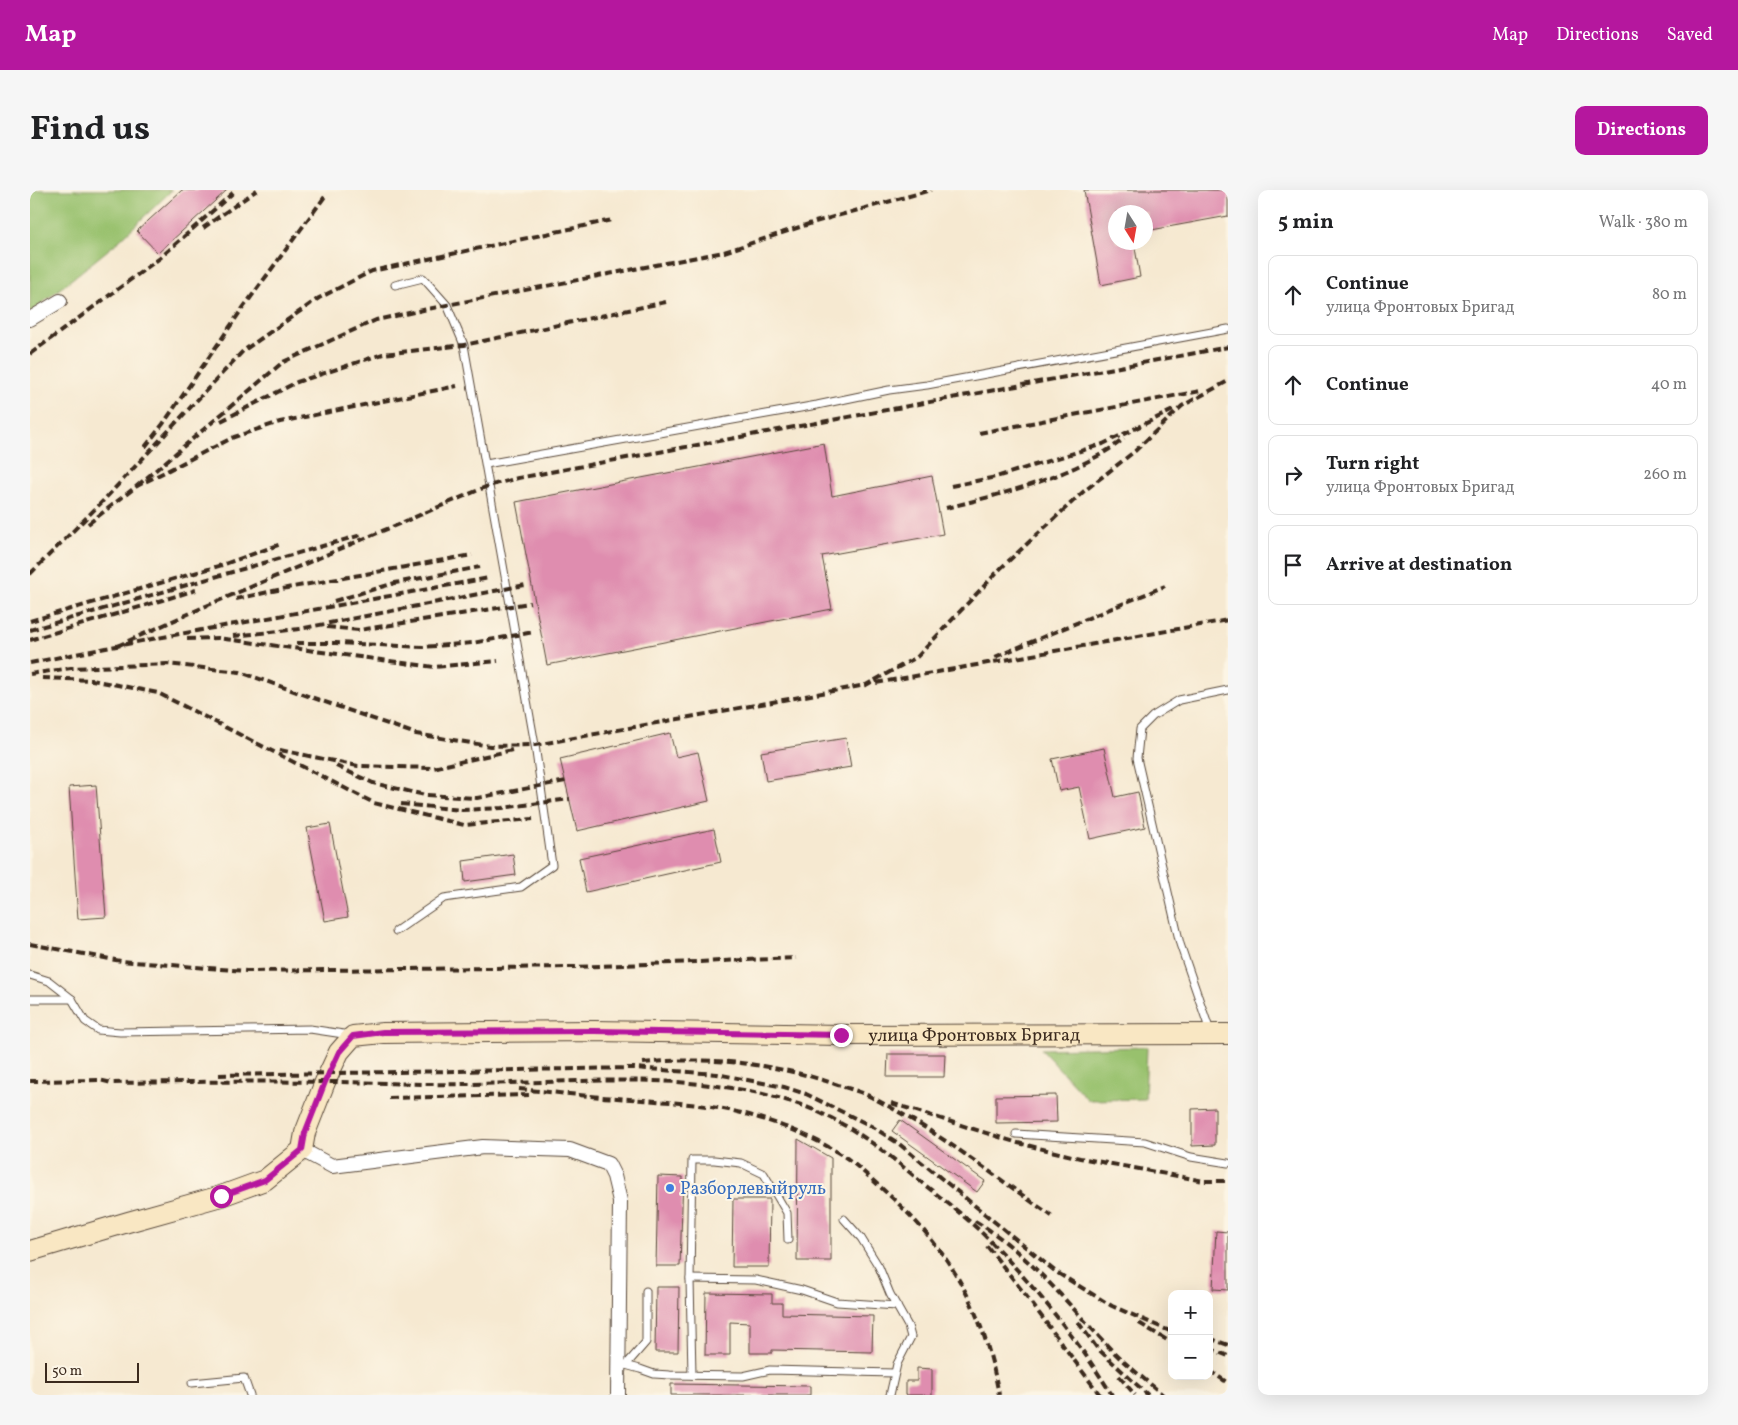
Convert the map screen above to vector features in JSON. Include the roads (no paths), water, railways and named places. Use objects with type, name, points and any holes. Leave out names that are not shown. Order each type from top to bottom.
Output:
[{"type":"main road","name":"улица Фронтовых Бригад","points":[[353,1036],[383,1032],[594,1031],[841,1035],[1219,1034]]},
{"type":"main road","points":[[30,1251],[221,1196],[265,1180],[302,1150],[305,1133],[317,1100],[339,1052],[353,1036]]},
{"type":"street","points":[[30,319],[60,300]]},
{"type":"street","points":[[302,1150],[332,1166],[483,1147],[570,1150],[608,1164],[614,1176],[620,1201],[622,1364],[618,1395]]},
{"type":"lane","points":[[395,285],[423,278],[447,305],[464,345],[535,745],[552,865],[521,887],[444,898],[396,931]]},
{"type":"lane","points":[[486,464],[1228,329]]},
{"type":"lane","points":[[1219,1034],[1180,944],[1137,758],[1140,729],[1152,716],[1180,700],[1228,690]]},
{"type":"lane","points":[[30,975],[49,981],[72,999],[84,1021],[98,1030],[120,1032],[310,1029],[353,1036]]},
{"type":"lane","points":[[30,999],[72,999]]},
{"type":"lane","points":[[1016,1134],[1145,1142],[1191,1157],[1228,1163]]},
{"type":"lane","points":[[692,1375],[690,1279],[692,1160],[741,1163],[764,1174],[787,1213],[788,1240]]},
{"type":"lane","points":[[844,1219],[861,1238],[879,1267],[890,1294],[908,1326],[910,1337],[894,1373],[890,1395]]},
{"type":"lane","points":[[690,1279],[756,1280],[802,1290],[837,1302],[897,1306]]},
{"type":"lane","points":[[622,1364],[646,1342],[646,1291]]},
{"type":"lane","points":[[622,1364],[654,1374],[743,1376],[770,1370],[894,1373]]},
{"type":"lane","points":[[192,1383],[244,1378],[250,1395]]},
{"type":"railway","points":[[30,354],[160,258],[236,190]]},
{"type":"railway","points":[[203,228],[257,190]]},
{"type":"railway","points":[[137,486],[283,362],[376,320],[724,252],[815,222],[931,190]]},
{"type":"railway","points":[[145,447],[240,312],[326,195]]},
{"type":"railway","points":[[30,574],[102,502],[243,351],[319,298],[372,271],[612,220]]},
{"type":"railway","points":[[221,421],[297,382],[383,354],[464,345],[666,302]]},
{"type":"railway","points":[[117,646],[488,486],[518,478],[1228,347]]},
{"type":"railway","points":[[30,674],[71,668],[167,664],[240,672],[416,734],[490,746],[535,745],[866,685],[917,657],[1001,568],[1083,492],[1135,451],[1182,406],[1228,381]]},
{"type":"railway","points":[[88,524],[137,486],[234,437],[280,422],[457,386]]},
{"type":"railway","points":[[979,433],[1200,391]]},
{"type":"railway","points":[[951,486],[996,477],[1103,444],[1173,410]]},
{"type":"railway","points":[[946,508],[1039,482],[1084,463],[1124,439]]},
{"type":"railway","points":[[30,630],[361,535]]},
{"type":"railway","points":[[30,621],[222,565],[281,544]]},
{"type":"railway","points":[[236,599],[472,555]]},
{"type":"railway","points":[[334,601],[395,583],[480,567]]},
{"type":"railway","points":[[30,663],[489,578]]},
{"type":"railway","points":[[233,636],[299,629],[525,585]]},
{"type":"railway","points":[[995,657],[1165,586]]},
{"type":"railway","points":[[30,640],[196,590]]},
{"type":"railway","points":[[327,627],[359,630],[530,603]]},
{"type":"railway","points":[[876,683],[1228,620]]},
{"type":"railway","points":[[296,643],[423,647],[472,643],[534,632]]},
{"type":"railway","points":[[187,639],[218,638],[434,667],[498,661]]},
{"type":"railway","points":[[42,678],[92,680],[158,693],[374,803],[464,825],[533,819]]},
{"type":"railway","points":[[280,750],[358,766],[433,768],[512,750]]},
{"type":"railway","points":[[336,766],[373,783],[425,795],[477,798],[566,781]]},
{"type":"railway","points":[[401,804],[462,810],[502,808],[570,799]]},
{"type":"railway","points":[[30,944],[121,961],[246,971],[573,967],[796,958]]},
{"type":"railway","points":[[643,1063],[692,1060],[764,1066],[812,1077],[862,1093],[918,1123],[1052,1216]]},
{"type":"railway","points":[[219,1075],[634,1068],[717,1074],[784,1087],[806,1094],[871,1126],[898,1143],[1056,1272],[1112,1306],[1168,1330]]},
{"type":"railway","points":[[30,1081],[450,1084],[634,1080],[718,1086],[759,1093],[798,1104],[832,1118],[863,1137],[974,1225],[1039,1295],[1085,1354],[1112,1395]]},
{"type":"railway","points":[[519,1089],[724,1109],[782,1126],[816,1140],[838,1152],[888,1194],[930,1238],[947,1260],[974,1310],[993,1365],[999,1395]]},
{"type":"railway","points":[[389,1098],[529,1095]]},
{"type":"railway","points":[[891,1103],[1018,1143],[1080,1158],[1204,1181],[1228,1181]]},
{"type":"railway","points":[[975,1221],[993,1233],[1028,1262],[1126,1364],[1163,1395]]},
{"type":"railway","points":[[987,1246],[1100,1395]]},
{"type":"railway","points":[[1078,1322],[1097,1348],[1148,1395]]},
{"type":"railway","points":[[1139,1323],[1168,1341]]},
{"type":"railway","points":[[1213,1339],[1228,1345]]},
{"type":"railway","points":[[1213,1350],[1228,1356]]},
{"type":"railway","points":[[1213,1373],[1228,1383]]},
{"type":"railway","points":[[1119,1376],[1135,1395]]},
{"type":"place","name":"Разборлевыйруль","points":[[670,1188]]}]
